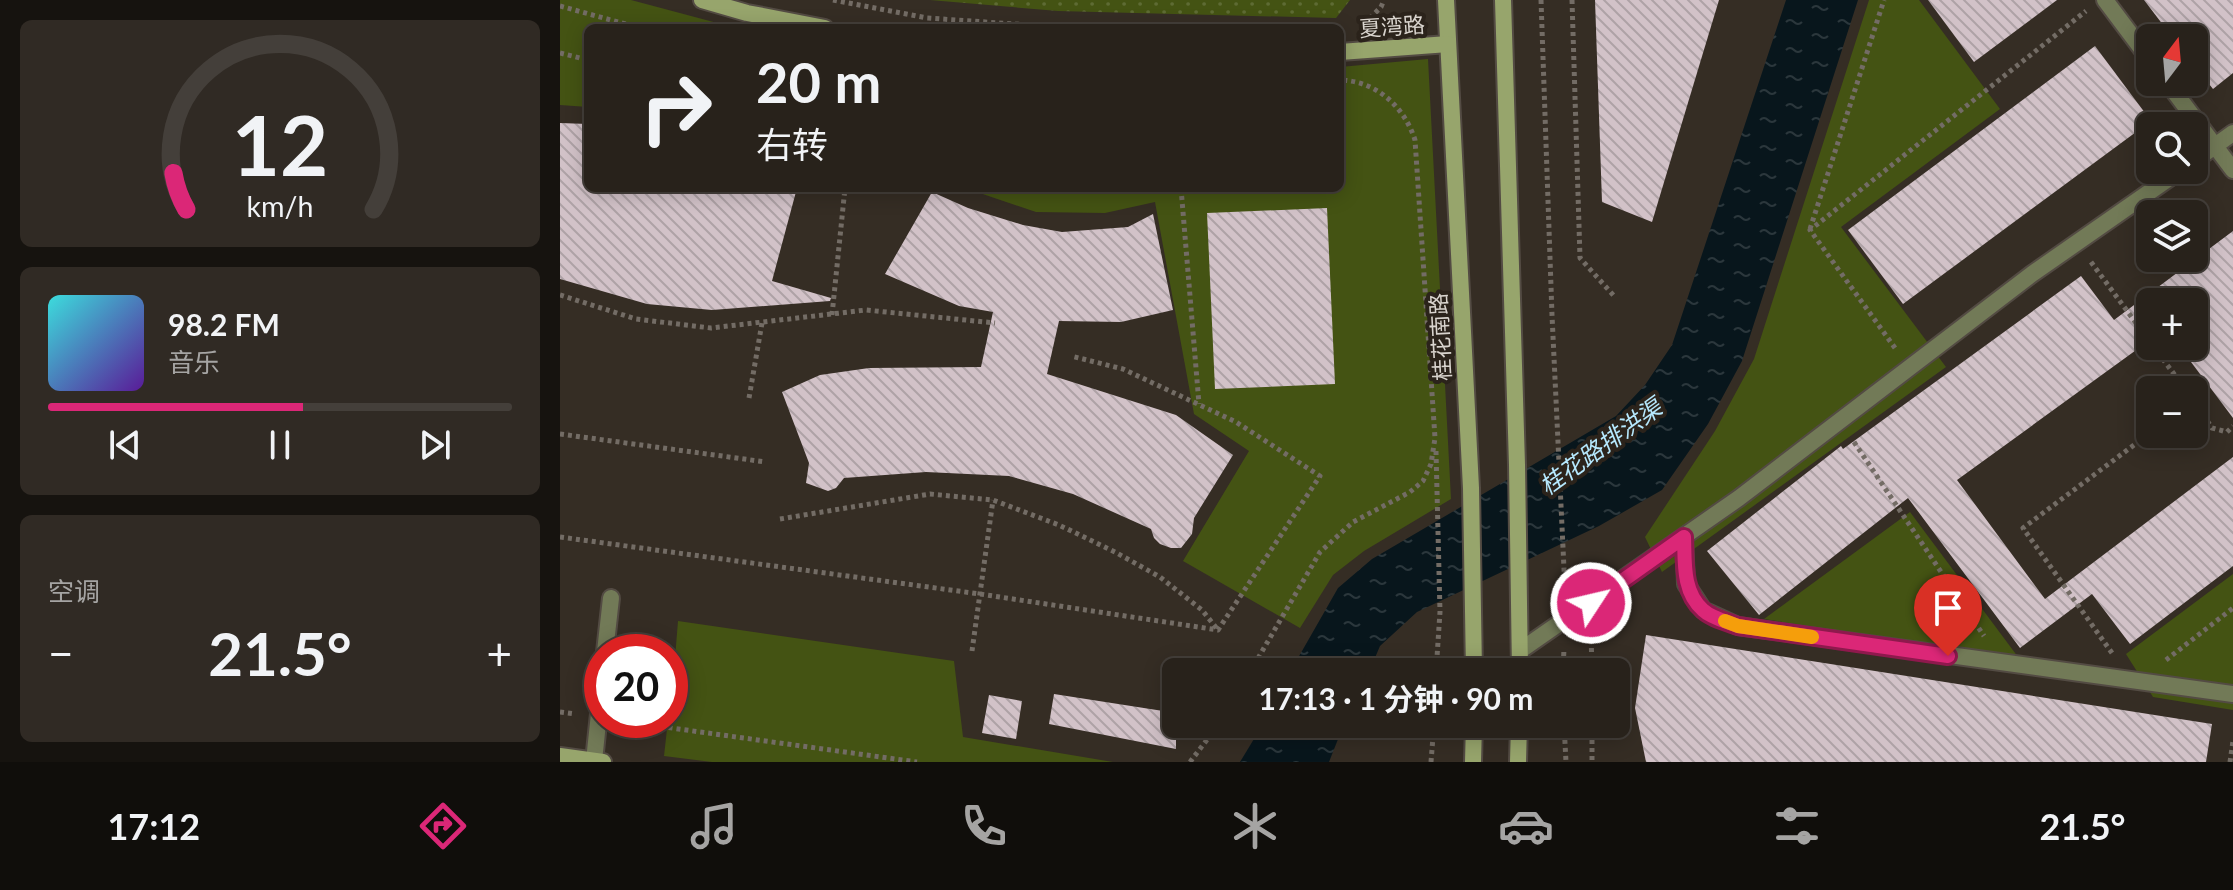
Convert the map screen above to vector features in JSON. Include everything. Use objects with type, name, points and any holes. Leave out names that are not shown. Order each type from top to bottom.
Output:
[{"type":"main road","points":[[702,0],[804,24]]},
{"type":"main road","name":"桂花南路","points":[[1446,0],[1471,488],[1474,658]]},
{"type":"main road","points":[[1503,0],[1521,658]]},
{"type":"main road","name":"夏湾路","points":[[1344,52],[1448,44]]},
{"type":"main road","points":[[1473,762],[1474,738]]},
{"type":"main road","points":[[1518,762],[1519,738]]},
{"type":"main road","points":[[560,756],[598,761]]},
{"type":"lane","points":[[2105,0],[2136,41]]},
{"type":"lane","points":[[2178,96],[2233,170]]},
{"type":"lane","points":[[2208,151],[2233,133]]},
{"type":"lane","points":[[1521,650],[1684,537],[2077,243],[2161,184]]},
{"type":"lane","points":[[1684,537],[1686,584],[1703,610],[1738,626],[2233,694]]},
{"type":"lane","points":[[607,634],[611,598]]},
{"type":"lane","points":[[598,761],[599,738]]},
{"type":"path","points":[[833,0],[927,18],[1015,24]]},
{"type":"path","points":[[1359,26],[1367,22],[1384,0]]},
{"type":"path","points":[[1541,0],[1563,547]]},
{"type":"path","points":[[1572,0],[1580,258],[1614,296]]},
{"type":"path","points":[[1810,230],[1884,0]]},
{"type":"path","points":[[560,6],[625,24]]},
{"type":"path","points":[[1810,230],[2087,10]]},
{"type":"path","points":[[560,53],[584,59]]},
{"type":"path","points":[[1344,81],[1365,85],[1383,94],[1409,123],[1415,140],[1435,438],[1440,612],[1437,658]]},
{"type":"path","points":[[832,315],[845,192]]},
{"type":"path","points":[[1181,192],[1199,404]]},
{"type":"path","points":[[1810,230],[1910,368]]},
{"type":"path","points":[[2077,243],[2136,322]]},
{"type":"path","points":[[560,295],[636,319],[711,328],[866,310],[995,323]]},
{"type":"path","points":[[749,398],[762,323]]},
{"type":"path","points":[[1071,356],[1123,369],[1199,404],[1236,422],[1320,476],[1218,630]]},
{"type":"path","points":[[1840,421],[2002,663]]},
{"type":"path","points":[[2208,422],[2212,428],[2227,432],[2233,426]]},
{"type":"path","points":[[560,434],[766,462]]},
{"type":"path","points":[[1258,658],[1320,552],[1353,522],[1410,492],[1423,481],[1431,464],[1435,438]]},
{"type":"path","points":[[2136,443],[2023,528],[2132,680],[2164,661],[2233,608]]},
{"type":"path","points":[[780,519],[930,494],[993,500],[1059,525],[1160,577],[1202,610],[1218,630]]},
{"type":"path","points":[[972,651],[993,500]]},
{"type":"path","points":[[560,537],[1218,630]]},
{"type":"path","points":[[1591,603],[1592,658]]},
{"type":"path","points":[[688,730],[917,762]]},
{"type":"path","points":[[1190,762],[1208,738]]},
{"type":"path","points":[[1431,762],[1433,738]]},
{"type":"path","points":[[1565,738],[1566,762]]},
{"type":"path","points":[[1592,738],[1592,762]]},
{"type":"path","points":[[2230,762],[2233,741]]},
{"type":"green space","points":[[560,0],[631,0],[721,24],[584,24],[584,107],[560,105]]},
{"type":"green space","points":[[930,0],[1350,0],[1336,18],[1058,11]]},
{"type":"green space","points":[[1869,0],[1919,0],[2000,109],[1841,227],[1946,367],[1662,572],[1645,537],[1715,431],[1754,359]]},
{"type":"green space","points":[[1428,59],[1451,499],[1364,551],[1333,575],[1300,628],[1183,561],[1249,451],[1194,414],[1155,202],[1105,213],[1036,212],[977,192],[1344,192],[1344,67]]},
{"type":"green space","points":[[1910,512],[2021,661],[1764,619]]},
{"type":"green space","points":[[2233,574],[2233,710],[2153,697],[2126,654]]},
{"type":"green space","points":[[678,621],[954,661],[963,737],[1113,762],[712,762],[664,756],[666,738],[688,738],[688,634],[677,634]]},
{"type":"water","name":"桂花路排洪渠","points":[[1786,0],[1858,0],[1742,361],[1708,424],[1662,490],[1599,526],[1417,612],[1380,646],[1375,658],[1298,658],[1338,588],[1372,559],[1616,416],[1645,385],[1672,345]]},
{"type":"water","points":[[1255,738],[1338,738],[1329,762],[1240,762]]},
{"type":"building","points":[[1595,0],[1719,0],[1652,222],[1602,202]]},
{"type":"building","points":[[1928,0],[2057,0],[1974,62]]},
{"type":"building","points":[[2144,0],[2233,0],[2233,73],[2213,89],[2208,83],[2208,24],[2162,24]]},
{"type":"building","points":[[2095,46],[2144,112],[2136,112],[2136,132],[1903,304],[1848,230]]},
{"type":"building","points":[[560,123],[584,124],[584,192],[796,192],[772,281],[831,298],[830,301],[712,310],[647,304],[560,279]]},
{"type":"building","points":[[932,192],[968,208],[1023,225],[1062,232],[1128,227],[1153,214],[1173,310],[1121,322],[1059,321],[1047,374],[1176,415],[1233,455],[1194,518],[1192,534],[1181,548],[1160,544],[1151,529],[1073,494],[1009,476],[926,472],[844,478],[836,488],[828,491],[806,483],[809,463],[782,392],[820,375],[869,368],[981,367],[993,312],[959,306],[885,274]]},
{"type":"building","points":[[1327,208],[1335,384],[1215,389],[1207,213]]},
{"type":"building","points":[[2233,231],[2233,418],[2208,385],[2208,376],[2202,376],[2190,360],[2208,360],[2208,288],[2157,288],[2178,272],[2208,272],[2208,250]]},
{"type":"building","points":[[2081,276],[2114,320],[2136,304],[2136,350],[1957,480],[2045,599],[2233,457],[2233,566],[2130,644],[2092,594],[2020,648],[1908,498],[1759,615],[1707,551],[1841,446],[1843,449]]},
{"type":"building","points":[[1646,635],[2212,724],[2206,762],[1646,762],[1635,708]]},
{"type":"building","points":[[1054,694],[1162,711],[1162,738],[1176,738],[1176,749],[1049,724]]},
{"type":"building","points":[[989,695],[1022,701],[1016,739],[982,733]]},
{"type":"slow traffic","points":[[1725,621],[1738,626],[1812,637]]},
{"type":"route","points":[[1591,603],[1684,537],[1686,584],[1703,610],[1720,618],[1738,626],[1948,656]]}]
